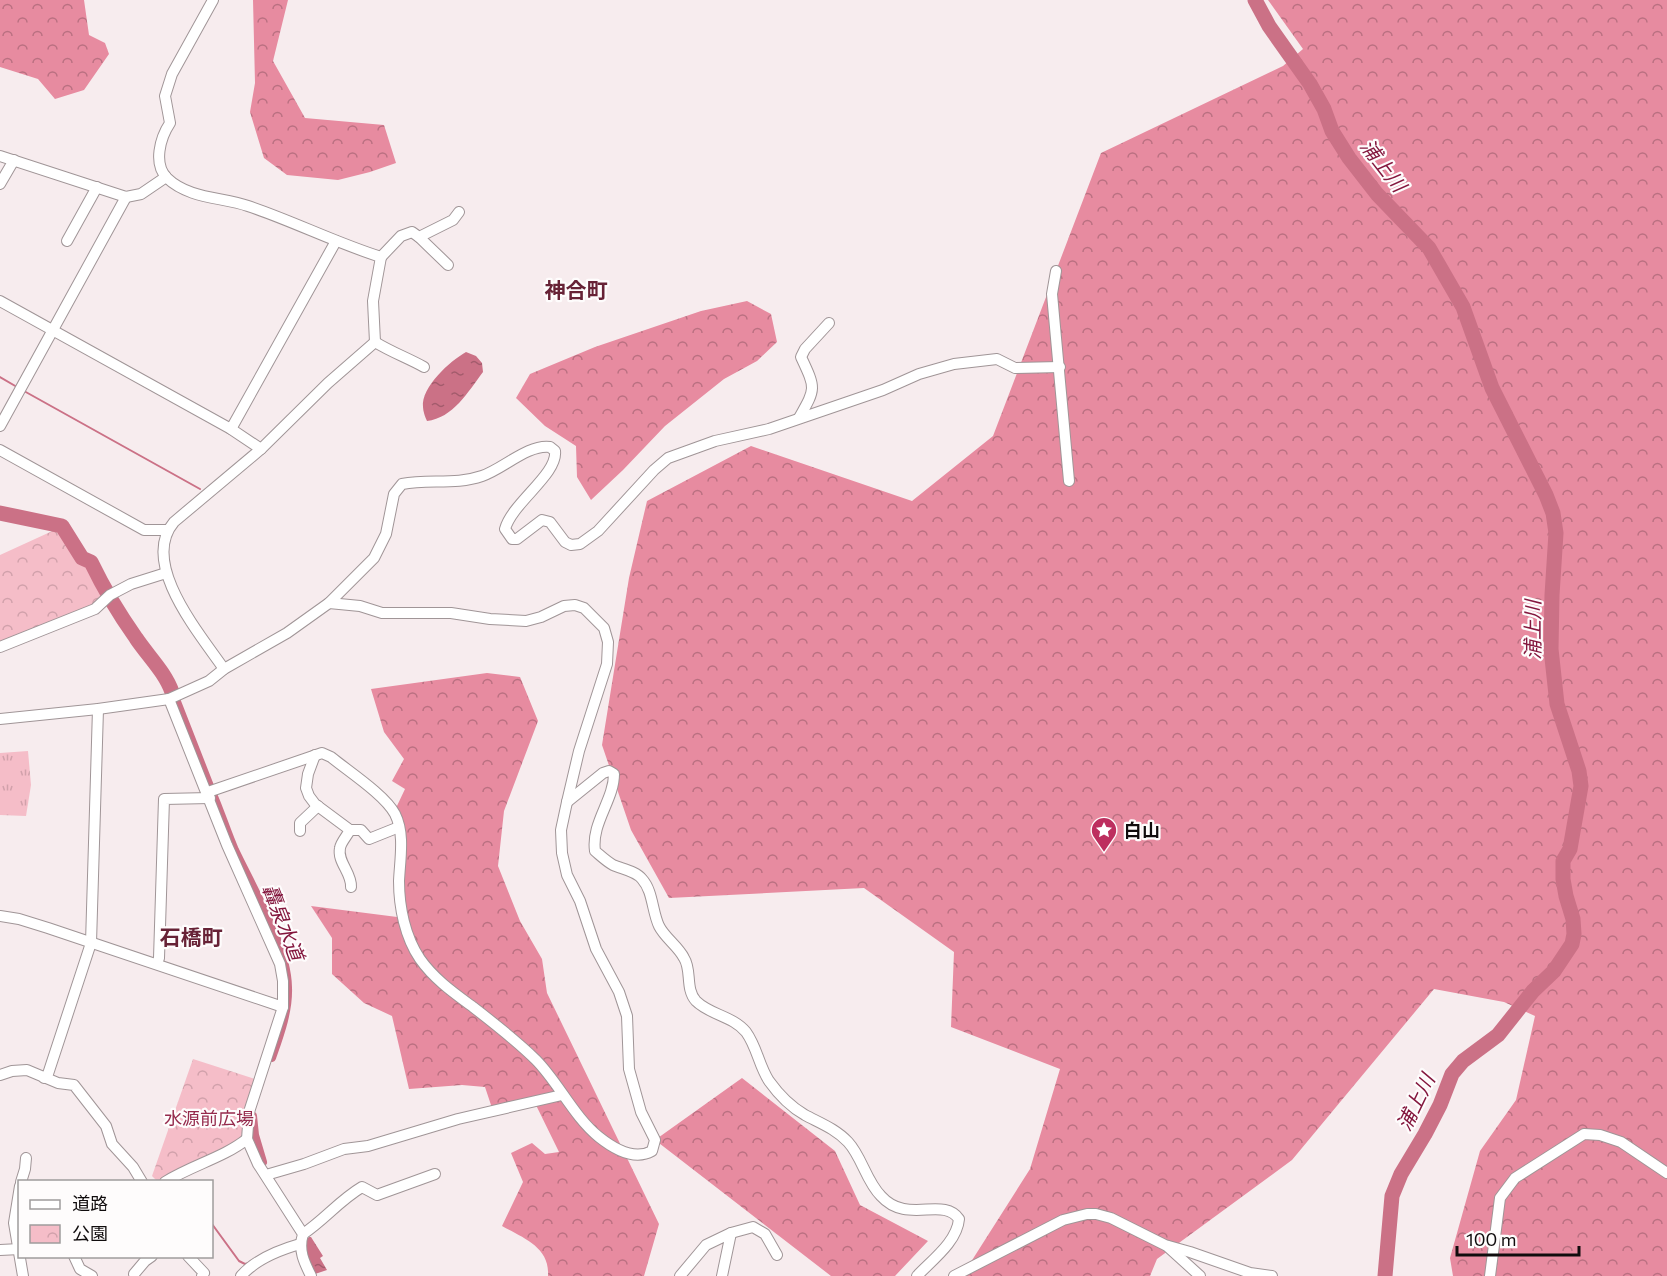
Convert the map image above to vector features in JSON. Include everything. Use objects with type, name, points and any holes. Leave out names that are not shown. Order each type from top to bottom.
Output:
[{"type":"street","points":[[213,0],[172,74],[165,96],[170,123],[163,133],[158,157],[166,177],[186,190],[207,198],[246,205],[381,257]]},
{"type":"street","points":[[0,156],[126,197],[141,194],[166,177]]},
{"type":"street","points":[[0,184],[14,160]]},
{"type":"street","points":[[67,241],[97,187]]},
{"type":"street","points":[[0,426],[126,197]]},
{"type":"street","points":[[419,237],[453,220],[459,212]]},
{"type":"street","points":[[375,342],[373,301],[381,257],[405,233],[412,232],[448,265]]},
{"type":"street","points":[[231,429],[336,241]]},
{"type":"street","points":[[1056,272],[1052,294],[1069,481]]},
{"type":"street","points":[[0,301],[231,429],[261,449]]},
{"type":"street","points":[[799,418],[813,392],[813,383],[801,357],[805,349],[829,323]]},
{"type":"street","points":[[375,342],[388,351],[405,356],[424,367]]},
{"type":"street","points":[[224,669],[178,599],[166,573],[163,544],[167,530],[261,449],[328,383],[375,342]]},
{"type":"street","points":[[0,719],[170,699],[209,681],[224,669],[287,633],[329,603],[374,558],[386,534],[394,494],[402,484],[463,481],[504,466],[535,448],[550,447],[555,451],[556,457],[552,468],[525,496],[505,529],[512,539],[517,539],[545,520],[550,522],[565,542],[571,545],[580,544],[598,531],[654,470],[668,459],[715,441],[769,429],[883,390],[919,374],[954,364],[997,359],[1015,368],[1060,367]]},
{"type":"street","points":[[0,450],[144,530],[167,530]]},
{"type":"street","points":[[0,647],[95,609],[102,600],[131,584],[166,573]]},
{"type":"street","points":[[157,964],[164,800],[209,795],[322,753],[331,757],[388,804],[396,815],[401,839],[399,882],[401,904],[409,938],[419,957],[439,980],[515,1040],[538,1062],[562,1095],[599,1137],[633,1156],[644,1156],[652,1151],[655,1140],[641,1113],[629,1069],[627,1017],[619,992],[602,964],[580,901],[567,875],[562,853],[561,830],[579,751],[607,664],[608,642],[604,628],[584,608],[575,605],[564,606],[526,621],[490,619],[451,613],[382,613],[360,606],[329,603]]},
{"type":"street","points":[[170,699],[227,845],[274,949],[283,981],[283,1007],[249,1112],[247,1139],[258,1164],[302,1239],[303,1260],[311,1276]]},
{"type":"street","points":[[44,1078],[48,1074],[91,943],[98,709]]},
{"type":"street","points":[[315,755],[306,788],[309,796],[318,806],[350,830],[361,830],[369,839],[399,827]]},
{"type":"street","points":[[567,802],[603,773],[609,771],[614,774],[614,784],[603,809],[594,840],[595,851],[613,864],[641,877],[650,896],[659,926],[686,959],[689,986],[694,999],[708,1010],[733,1021],[745,1030],[756,1048],[768,1079],[780,1094],[789,1105],[831,1128],[848,1142],[880,1196],[894,1207],[907,1211],[947,1210],[955,1213],[959,1220],[958,1228],[947,1245],[917,1276]]},
{"type":"street","points":[[300,831],[300,823],[318,806]]},
{"type":"street","points":[[350,830],[340,847],[340,856],[351,880],[351,887]]},
{"type":"street","points":[[0,916],[19,919],[283,1007]]},
{"type":"street","points":[[0,1075],[27,1070],[44,1078],[74,1085],[106,1126],[112,1144],[133,1167],[140,1180]]},
{"type":"street","points":[[266,1175],[344,1149],[368,1146],[459,1119],[562,1095]]},
{"type":"street","points":[[1490,1276],[1500,1198],[1515,1178],[1584,1134],[1600,1135],[1621,1142],[1667,1173]]},
{"type":"street","points":[[169,1180],[233,1150],[247,1139]]},
{"type":"street","points":[[22,1180],[26,1169],[26,1158]]},
{"type":"street","points":[[241,1276],[249,1267],[302,1239],[349,1194],[362,1187],[377,1195],[435,1174]]},
{"type":"street","points":[[0,1250],[18,1249],[14,1223],[18,1198]]},
{"type":"street","points":[[954,1276],[1063,1220],[1087,1214],[1111,1218],[1165,1245],[1250,1274],[1272,1276]]},
{"type":"street","points":[[680,1276],[706,1245],[731,1233],[753,1227],[765,1234],[777,1255]]},
{"type":"street","points":[[722,1276],[731,1233]]},
{"type":"street","points":[[1165,1245],[1200,1276]]},
{"type":"street","points":[[20,1258],[23,1276]]},
{"type":"street","points":[[74,1258],[78,1273],[92,1276]]},
{"type":"street","points":[[135,1274],[150,1258]]},
{"type":"street","points":[[189,1258],[204,1273],[202,1276]]},
{"type":"green space","points":[[0,0],[84,0],[89,35],[105,43],[109,54],[84,90],[55,99],[38,79],[0,67]]},
{"type":"green space","points":[[253,0],[288,0],[273,61],[305,118],[384,125],[396,163],[338,180],[287,175],[264,158],[250,112],[255,83]]},
{"type":"green space","points":[[1268,0],[1667,0],[1667,1276],[1453,1276],[1450,1258],[1480,1151],[1516,1100],[1535,1016],[1504,1002],[1434,989],[1292,1160],[1157,1259],[1150,1276],[962,1276],[1030,1169],[1060,1069],[951,1027],[954,952],[864,888],[669,898],[631,830],[602,745],[629,578],[647,501],[751,446],[912,501],[993,436],[1101,153],[1283,66],[1303,49]]},
{"type":"green space","points":[[747,301],[771,314],[777,342],[757,361],[724,379],[665,426],[591,500],[577,477],[576,446],[545,426],[516,398],[530,374],[595,347],[701,311]]},
{"type":"green space","points":[[59,528],[83,565],[89,563],[105,596],[94,607],[0,644],[0,555]]},
{"type":"green space","points":[[487,673],[520,677],[538,721],[504,811],[498,866],[520,921],[542,959],[547,993],[659,1224],[644,1276],[548,1276],[545,1258],[540,1251],[526,1239],[502,1226],[523,1182],[511,1153],[532,1143],[545,1154],[559,1152],[533,1099],[492,1108],[485,1087],[462,1085],[409,1089],[392,1016],[364,1003],[332,974],[332,938],[311,906],[405,918],[396,808],[405,789],[392,781],[404,759],[384,732],[371,689]]},
{"type":"green space","points":[[28,751],[31,785],[26,816],[0,815],[0,753]]},
{"type":"green space","name":"水源前広場","points":[[193,1059],[255,1079],[240,1141],[159,1180],[152,1176]]},
{"type":"green space","points":[[742,1078],[835,1151],[860,1205],[928,1241],[895,1276],[831,1276],[655,1140]]},
{"type":"water","points":[[466,352],[476,356],[482,363],[483,372],[459,403],[445,415],[427,421],[423,407],[427,391],[445,368]]},
{"type":"water","points":[[309,1237],[323,1256],[320,1258],[327,1270],[315,1274],[302,1245]]},
{"type":"waterway","name":"浦上川","points":[[1255,0],[1269,26],[1310,84],[1324,109],[1332,131],[1349,158],[1377,194],[1429,248],[1463,307],[1492,388],[1546,495],[1553,513],[1556,533],[1551,649],[1557,704],[1579,771],[1581,786],[1570,849],[1563,861],[1563,879],[1573,919],[1572,944],[1554,971],[1533,991],[1498,1035],[1463,1061],[1452,1074],[1440,1105],[1401,1174],[1392,1196],[1385,1276]]},
{"type":"waterway","points":[[0,377],[17,387]]},
{"type":"waterway","points":[[24,391],[200,489]]},
{"type":"waterway","points":[[0,513],[62,526],[82,558],[91,562],[118,611],[161,671],[172,692]]},
{"type":"waterway","name":"轟泉水道","points":[[176,699],[210,786]]},
{"type":"waterway","name":"轟泉水道","points":[[213,794],[235,850],[276,935],[282,953],[288,987],[287,1005],[272,1058]]},
{"type":"waterway","name":"轟泉水道","points":[[253,1116],[255,1135],[263,1162]]},
{"type":"waterway","points":[[213,1225],[239,1261],[249,1263]]},
{"type":"place","name":"白山","points":[[1104,853]]},
{"type":"district","name":"神合町","points":[[576,289]]},
{"type":"district","name":"石橋町","points":[[191,936]]}]
